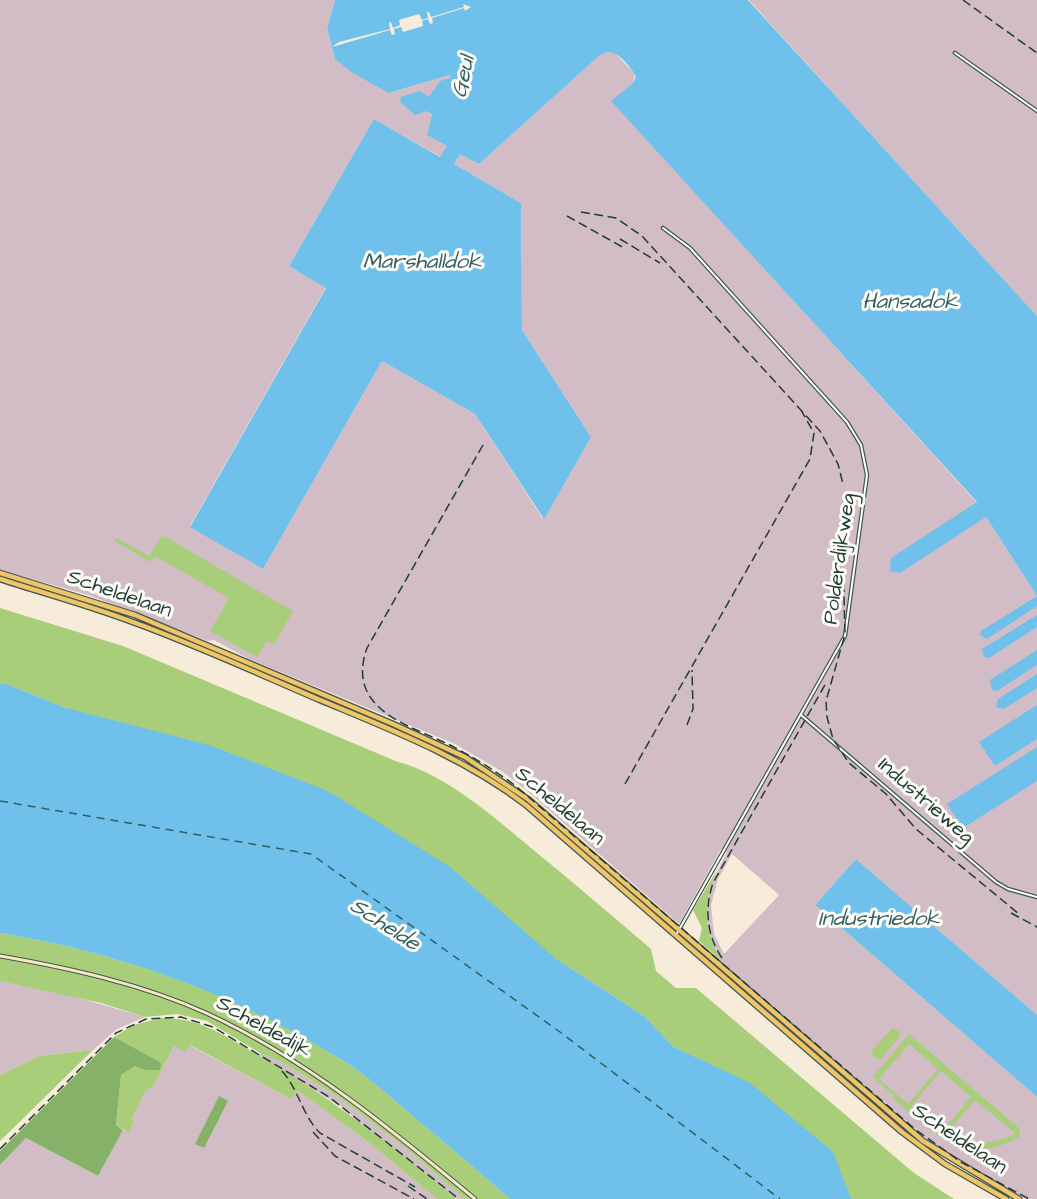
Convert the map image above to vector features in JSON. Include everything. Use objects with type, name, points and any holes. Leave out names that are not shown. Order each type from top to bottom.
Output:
[{"type":"main road","name":"Scheldelaan","points":[[0,573],[76,599],[315,694],[465,757],[509,784],[641,897],[902,1132],[945,1164],[1006,1199]]},
{"type":"main road","name":"Scheldelaan","points":[[0,579],[76,599]]},
{"type":"main road","name":"Scheldelaan","points":[[402,731],[488,777],[526,805],[637,902],[678,932],[923,1141],[1019,1199]]},
{"type":"main road","points":[[595,865],[596,858]]},
{"type":"main road","points":[[637,902],[641,897]]},
{"type":"main road","points":[[945,1164],[951,1160]]},
{"type":"street","points":[[955,53],[1037,111]]},
{"type":"street","name":"Polderdijkweg","points":[[663,228],[690,248],[847,422],[864,454],[867,475],[858,562],[845,638],[678,932]]},
{"type":"street","name":"Industrieweg","points":[[801,716],[996,882],[1008,889],[1037,897]]},
{"type":"street","name":"Scheldedijk","points":[[0,956],[108,980],[196,1009],[226,1023],[346,1095],[475,1199]]},
{"type":"shaded area","points":[[0,0],[335,0],[327,28],[335,59],[390,93],[450,75],[451,78],[440,84],[428,112],[432,114],[427,135],[447,146],[441,157],[374,119],[289,266],[326,287],[190,526],[263,569],[382,361],[475,414],[543,519],[591,437],[522,330],[521,203],[454,164],[460,153],[479,164],[603,52],[615,53],[635,74],[633,83],[612,101],[977,503],[1037,596],[1037,1015],[856,859],[815,905],[1037,1097],[1037,1199],[1026,1199],[1011,1192],[939,1149],[686,932],[720,959],[709,933],[706,907],[712,882],[727,852],[721,849],[679,924],[525,789],[503,772],[455,744],[249,659],[214,640],[208,641],[88,595],[0,570]],"holes":[[[732,854],[779,895],[724,954],[714,934],[711,905],[718,879]]]},
{"type":"shaded area","points":[[749,0],[1037,0],[1037,316],[845,106]]},
{"type":"shaded area","points":[[0,981],[65,994],[145,1017],[117,1029],[93,1050],[39,1056],[0,1075]]},
{"type":"shaded area","points":[[189,1045],[291,1099],[296,1089],[368,1142],[437,1199],[0,1199],[0,1165],[26,1138],[98,1176],[123,1130],[129,1132],[134,1122],[132,1118],[146,1089],[153,1087],[174,1046]]},
{"type":"shaded area","points":[[260,1053],[287,1065],[343,1100],[407,1149],[465,1199],[457,1199],[340,1106],[259,1056]]},
{"type":"green space","points":[[162,535],[293,611],[274,644],[267,641],[257,657],[210,631],[228,600],[227,597],[155,556],[150,562],[115,541],[116,538],[149,556]]},
{"type":"green space","points":[[0,608],[123,646],[416,768],[451,786],[501,823],[651,949],[656,971],[676,988],[696,988],[914,1173],[954,1199],[851,1199],[750,1084],[674,1047],[644,1016],[555,958],[66,708],[6,684],[0,684]]},
{"type":"green space","points":[[719,867],[707,902],[707,914],[711,938],[722,961],[699,941],[702,928],[693,910]]},
{"type":"green space","points":[[0,933],[91,952],[135,965],[220,996],[261,1015],[342,1060],[368,1079],[510,1199],[465,1199],[407,1149],[343,1100],[287,1065],[260,1053],[207,1021],[177,1014],[145,1017],[101,1003],[0,981]]},
{"type":"green space","points":[[684,937],[856,1086],[856,1087],[683,939]]},
{"type":"green space","points":[[161,1018],[189,1021],[214,1030],[288,1073],[362,1124],[457,1199],[437,1199],[368,1142],[297,1090],[291,1099],[190,1045],[185,1052],[174,1046],[153,1087],[146,1090],[132,1118],[134,1122],[129,1133],[116,1125],[121,1075],[135,1066],[145,1070],[114,1037],[134,1025]]},
{"type":"green space","points":[[892,1028],[900,1032],[900,1036],[880,1060],[872,1055],[872,1051]]},
{"type":"green space","points":[[909,1034],[1020,1129],[1019,1137],[1000,1146],[982,1149],[950,1142],[921,1123],[873,1077]],"holes":[[[909,1044],[938,1069],[908,1104],[879,1079]],[[941,1071],[971,1097],[942,1132],[911,1106]],[[975,1100],[1015,1133],[998,1140],[980,1143],[962,1142],[945,1135]]]},
{"type":"green space","points":[[114,1037],[161,1063],[160,1070],[145,1070],[135,1066],[121,1075],[116,1125],[123,1130],[98,1176],[26,1138],[0,1165],[0,1151]]},
{"type":"green space","points":[[93,1050],[0,1141],[0,1075],[39,1056]]},
{"type":"green space","points":[[219,1096],[228,1101],[204,1148],[195,1144]]},
{"type":"water","points":[[335,0],[748,0],[1037,316],[1037,596],[986,517],[900,573],[890,571],[891,558],[977,502],[611,101],[633,83],[636,76],[620,57],[610,52],[600,55],[479,164],[460,154],[454,164],[521,203],[522,330],[591,437],[544,519],[475,414],[382,361],[263,569],[190,527],[326,288],[289,266],[374,119],[440,157],[447,146],[427,135],[432,114],[426,111],[415,115],[400,102],[401,97],[420,91],[429,97],[440,81],[451,78],[450,75],[389,93],[353,73],[335,59],[327,28]]},
{"type":"water","points":[[1037,596],[1037,606],[987,639],[980,635],[981,631]]},
{"type":"water","points":[[1037,615],[1037,627],[989,658],[984,657],[982,649]]},
{"type":"water","points":[[1037,650],[1037,665],[997,691],[992,690],[990,680]]},
{"type":"water","points":[[1037,674],[1037,688],[1004,709],[996,707],[998,699]]},
{"type":"water","name":"Schelde","points":[[0,684],[6,684],[66,708],[209,745],[328,791],[450,867],[555,958],[644,1016],[674,1047],[750,1083],[833,1152],[851,1199],[510,1199],[368,1079],[342,1060],[301,1036],[219,996],[135,965],[91,952],[0,933]]},
{"type":"water","points":[[1037,705],[1037,739],[995,766],[979,742]]},
{"type":"water","points":[[1037,747],[1037,781],[963,828],[947,804]]},
{"type":"water","name":"Industriedok","points":[[856,859],[1037,1015],[1037,1097],[815,905]]},
{"type":"pier","points":[[463,4],[471,7],[465,11],[464,8],[432,18],[433,23],[430,24],[428,19],[422,21],[423,26],[403,32],[401,27],[394,29],[395,34],[392,35],[390,30],[332,47],[339,42],[390,29],[389,23],[391,22],[393,28],[400,25],[399,20],[419,14],[422,20],[428,18],[427,12],[431,17],[464,7]]},
{"type":"ferry route","points":[[0,801],[311,854],[560,1032],[780,1199]]},
{"type":"railway","points":[[963,0],[1037,53]]},
{"type":"railway","points":[[581,212],[616,218],[642,236],[820,431],[838,464],[843,484]]},
{"type":"railway","points":[[567,216],[626,249]]},
{"type":"railway","points":[[620,239],[660,263]]},
{"type":"railway","points":[[625,784],[810,459],[814,433],[801,410]]},
{"type":"railway","points":[[483,445],[367,648],[363,669],[365,686],[373,701],[400,722],[467,754],[517,787],[916,1130],[961,1162],[1029,1199]]},
{"type":"railway","points":[[843,556],[845,634],[826,701],[827,717],[833,739],[849,763],[886,794],[916,829],[1019,914]]},
{"type":"railway","points":[[687,725],[693,709],[692,670]]},
{"type":"railway","points":[[722,958],[713,941],[708,922],[708,903],[713,883],[826,683]]},
{"type":"railway","points":[[1011,913],[1037,927]]},
{"type":"railway","points":[[0,1149],[116,1033],[146,1019],[181,1017],[213,1027],[329,1097],[459,1199]]},
{"type":"railway","points":[[282,1071],[320,1133],[415,1187]]},
{"type":"railway","points":[[313,1132],[335,1156],[414,1199]]},
{"type":"railway","points":[[408,1186],[427,1199]]},
{"type":"water label","name":"Geul","points":[[465,77]]},
{"type":"water label","name":"Marshalldok","points":[[422,263]]},
{"type":"water label","name":"Hansadok","points":[[910,303]]}]
